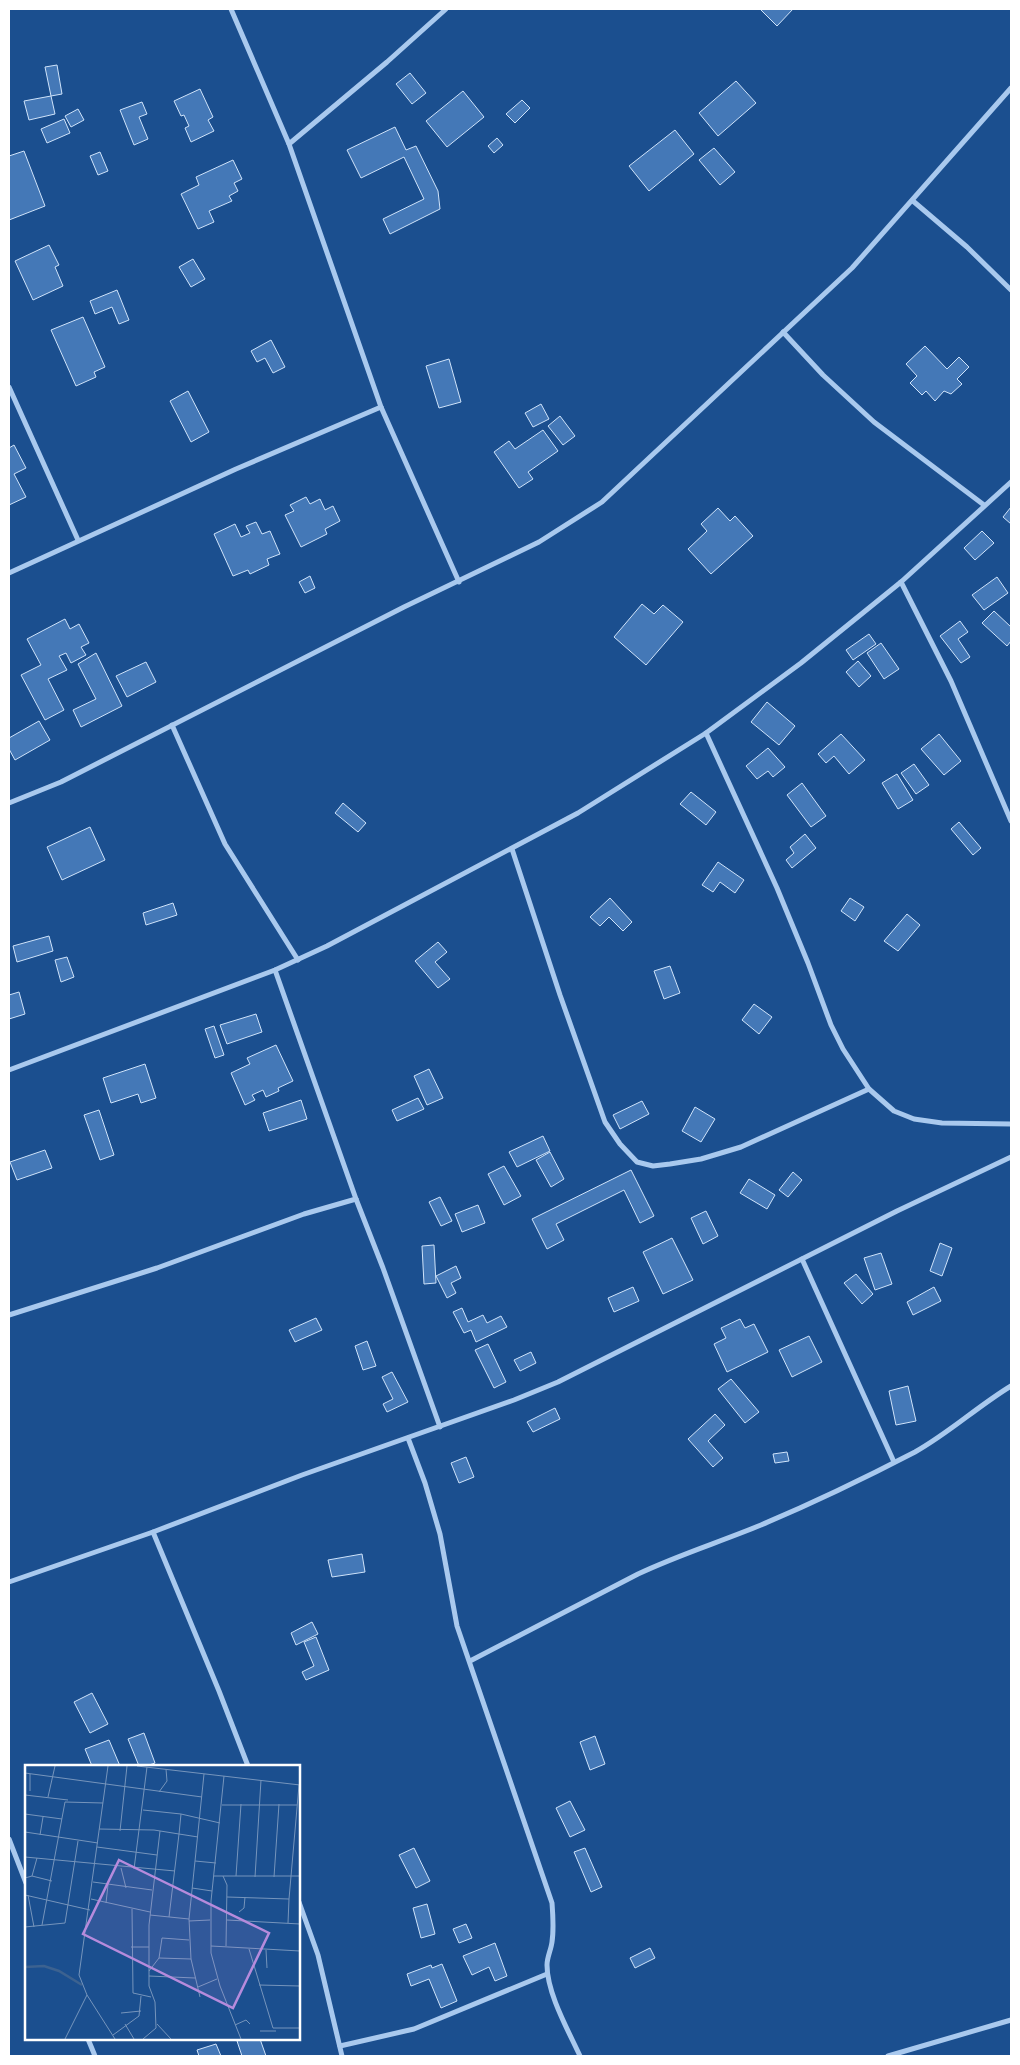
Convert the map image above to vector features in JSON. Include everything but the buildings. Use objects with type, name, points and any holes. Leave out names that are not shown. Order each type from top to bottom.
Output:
[{"type":"street","points":[[231,9],[289,144],[381,406],[459,582]]},
{"type":"street","points":[[289,144],[387,62],[446,9]]},
{"type":"street","points":[[9,803],[61,782],[404,607],[539,542],[602,502],[852,268],[1011,88]]},
{"type":"street","points":[[913,201],[967,247],[1011,290]]},
{"type":"street","points":[[783,332],[823,375],[874,422],[984,505]]},
{"type":"street","points":[[9,387],[78,540]]},
{"type":"street","points":[[9,573],[227,472],[381,406]]},
{"type":"street","points":[[9,1070],[298,960],[512,849],[593,804],[706,733],[800,663],[901,582],[1011,482]]},
{"type":"street","points":[[901,582],[952,681],[1011,821]]},
{"type":"street","points":[[172,725],[225,844],[298,960]]},
{"type":"street","points":[[706,733],[777,888],[831,1025],[843,1049],[869,1089],[894,1112],[914,1119],[942,1123],[1011,1124]]},
{"type":"street","points":[[512,849],[560,995],[605,1122],[620,1144],[637,1162],[652,1166],[670,1164],[742,1147],[869,1089]]},
{"type":"street","points":[[275,970],[356,1199],[440,1427]]},
{"type":"street","points":[[9,1582],[153,1532],[302,1475],[440,1427],[558,1382],[802,1259],[1011,1157]]},
{"type":"street","points":[[9,1315],[157,1268],[304,1214],[356,1199]]},
{"type":"street","points":[[802,1259],[894,1462]]},
{"type":"street","points":[[470,1661],[619,1582],[666,1560],[761,1525],[822,1498],[894,1462],[947,1432],[1011,1386]]},
{"type":"street","points":[[408,1438],[425,1483],[440,1534],[457,1626],[552,1903],[554,1927],[547,1962],[547,1974],[552,1994],[580,2056]]},
{"type":"street","points":[[153,1532],[248,1765]]},
{"type":"street","points":[[9,1839],[11,1848],[25,1878]]},
{"type":"street","points":[[300,1905],[318,1955],[342,2056]]},
{"type":"street","points":[[340,2046],[414,2029],[547,1974]]},
{"type":"street","points":[[888,2056],[1011,2020]]},
{"type":"street","points":[[88,2040],[95,2056]]}]
